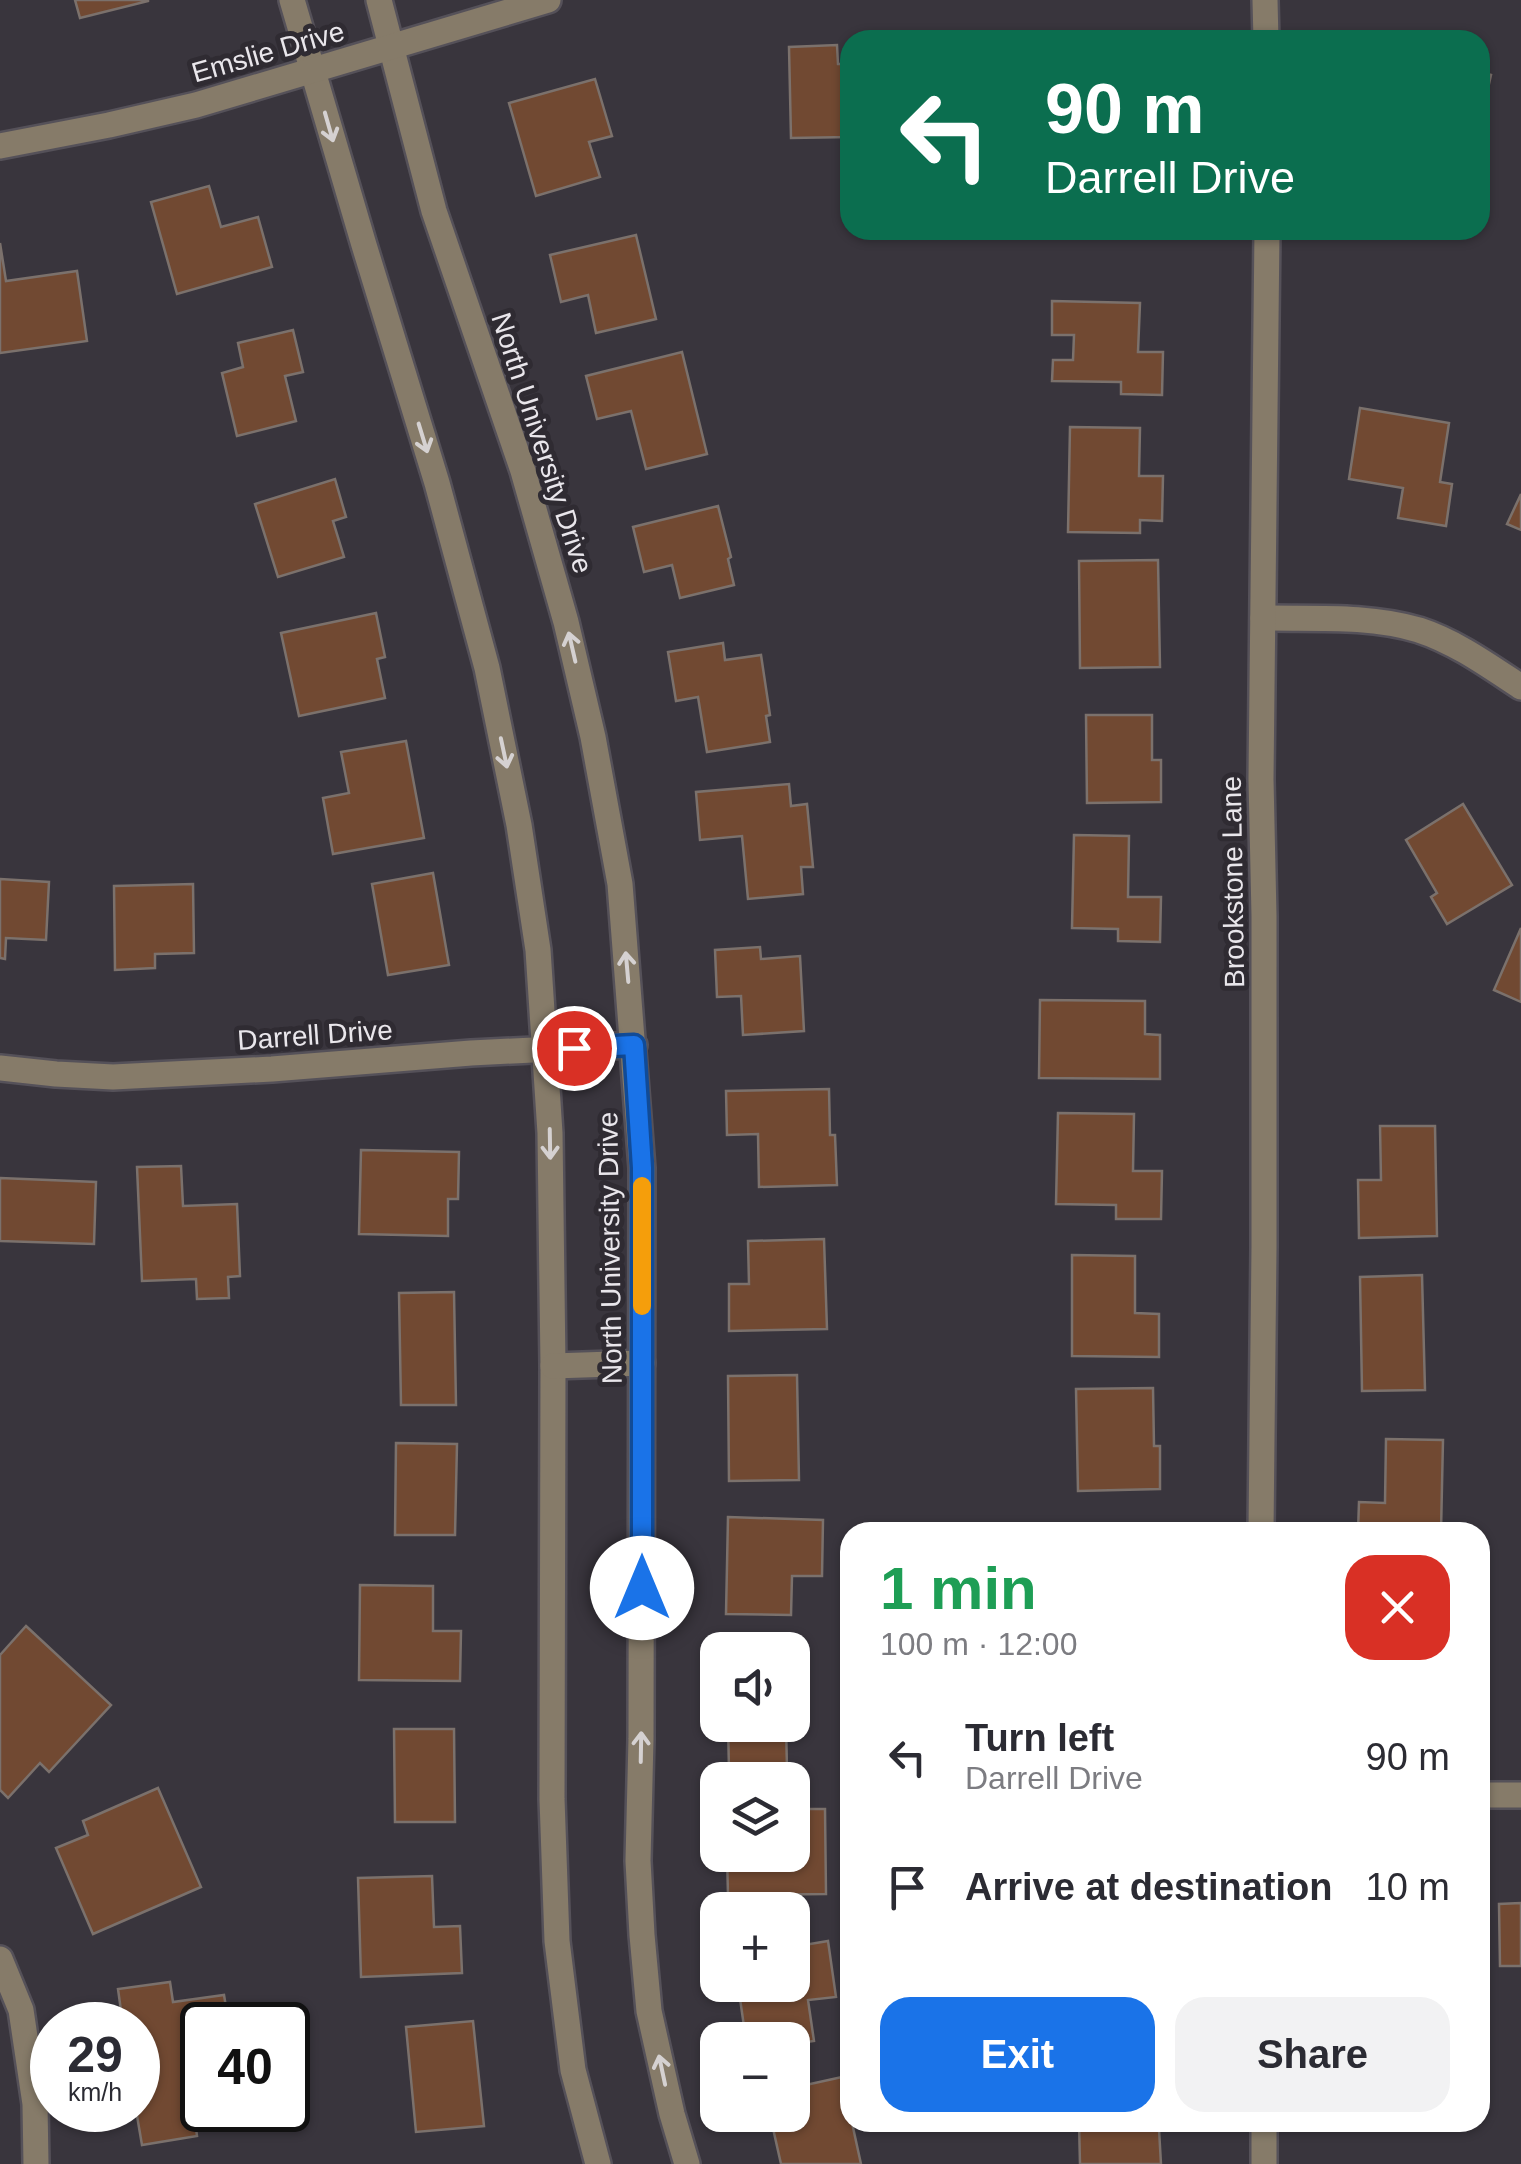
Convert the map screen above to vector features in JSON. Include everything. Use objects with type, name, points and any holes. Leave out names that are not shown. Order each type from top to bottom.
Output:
[{"type":"street","name":"North University Drive","points":[[292,0],[437,483],[487,668],[519,824],[538,950],[550,1133],[552,1800],[557,1940],[574,2070],[598,2164]]},
{"type":"street","name":"North University Drive","points":[[379,0],[434,211],[523,471],[566,622],[594,738],[620,884],[642,1168],[638,1861],[649,2011],[687,2164]]},
{"type":"street","name":"Emslie Drive","points":[[0,146],[109,126],[196,104],[548,0]]},
{"type":"street","points":[[1265,0],[1266,30]]},
{"type":"street","name":"Brookstone Lane","points":[[1261,1522],[1261,779],[1267,240]]},
{"type":"street","points":[[1263,618],[1381,622],[1420,631],[1466,652],[1521,687]]},
{"type":"street","name":"Darrell Drive","points":[[0,1068],[113,1077],[634,1045]]},
{"type":"street","points":[[553,1366],[642,1363]]},
{"type":"street","points":[[1490,1795],[1521,1795]]},
{"type":"street","points":[[0,1959],[20,2010],[35,2104],[36,2164]]},
{"type":"street","points":[[1264,2132],[1264,2164]]},
{"type":"building","points":[[75,0],[148,0],[148,1],[80,18]]},
{"type":"building","points":[[837,45],[840,137],[791,138],[789,47]]},
{"type":"building","points":[[595,79],[612,136],[589,142],[600,177],[536,196],[509,103]]},
{"type":"building","points":[[209,186],[221,227],[258,217],[272,267],[177,294],[151,202]]},
{"type":"building","points":[[636,235],[656,319],[596,333],[588,295],[561,302],[550,255]]},
{"type":"building","points":[[0,243],[6,281],[77,271],[87,341],[0,353]]},
{"type":"building","points":[[1052,301],[1140,303],[1138,352],[1163,352],[1162,395],[1121,394],[1121,382],[1052,381],[1053,360],[1073,360],[1074,335],[1052,335]]},
{"type":"building","points":[[293,330],[303,372],[285,376],[296,421],[237,436],[222,373],[243,367],[238,343]]},
{"type":"building","points":[[682,352],[707,454],[646,469],[631,411],[597,419],[586,376]]},
{"type":"building","points":[[1360,408],[1449,423],[1440,482],[1452,484],[1446,526],[1398,518],[1403,488],[1349,479]]},
{"type":"building","points":[[1070,427],[1140,428],[1139,476],[1163,476],[1162,521],[1140,520],[1140,533],[1068,532]]},
{"type":"building","points":[[335,479],[346,517],[333,521],[344,557],[278,577],[255,504]]},
{"type":"building","points":[[1521,494],[1521,530],[1507,524]]},
{"type":"building","points":[[718,506],[734,585],[680,598],[672,565],[644,572],[633,527]]},
{"type":"building","points":[[1158,560],[1160,667],[1080,668],[1079,561]]},
{"type":"building","points":[[376,613],[385,657],[377,659],[385,698],[299,716],[281,633]]},
{"type":"building","points":[[723,643],[725,660],[761,655],[770,742],[707,752],[698,697],[676,701],[668,652]]},
{"type":"building","points":[[1086,715],[1152,715],[1152,760],[1161,760],[1161,802],[1087,803]]},
{"type":"building","points":[[406,741],[424,838],[333,854],[323,798],[349,793],[341,752]]},
{"type":"building","points":[[789,784],[791,806],[807,804],[813,867],[801,867],[803,894],[748,899],[742,836],[700,840],[696,792]]},
{"type":"building","points":[[1463,804],[1512,885],[1447,924],[1431,897],[1437,893],[1406,840]]},
{"type":"building","points":[[1074,835],[1129,836],[1128,897],[1161,897],[1160,942],[1118,941],[1118,929],[1072,928]]},
{"type":"building","points":[[433,873],[449,965],[388,975],[372,884]]},
{"type":"building","points":[[0,879],[49,882],[46,940],[6,938],[5,959],[0,958]]},
{"type":"building","points":[[193,884],[194,953],[155,954],[155,968],[115,970],[114,886]]},
{"type":"building","points":[[1521,928],[1521,1002],[1494,990]]},
{"type":"building","points":[[760,947],[761,959],[800,956],[804,1031],[743,1035],[741,996],[717,997],[715,950]]},
{"type":"building","points":[[1040,1000],[1145,1001],[1145,1034],[1160,1035],[1160,1079],[1039,1078]]},
{"type":"building","points":[[829,1089],[837,1185],[759,1187],[758,1134],[727,1135],[726,1091]]},
{"type":"building","points":[[1058,1113],[1134,1114],[1133,1171],[1162,1171],[1161,1219],[1116,1219],[1116,1205],[1056,1204]]},
{"type":"building","points":[[1380,1126],[1435,1126],[1437,1236],[1359,1238],[1358,1180],[1381,1180]]},
{"type":"building","points":[[361,1150],[459,1152],[458,1199],[448,1199],[448,1236],[359,1234]]},
{"type":"building","points":[[181,1166],[183,1206],[237,1204],[240,1276],[228,1277],[229,1298],[197,1299],[196,1279],[142,1281],[137,1167]]},
{"type":"building","points":[[0,1178],[96,1182],[94,1244],[0,1241]]},
{"type":"building","points":[[824,1239],[827,1329],[729,1331],[729,1284],[749,1284],[748,1241]]},
{"type":"building","points":[[1072,1255],[1135,1256],[1135,1313],[1159,1314],[1159,1357],[1072,1356]]},
{"type":"building","points":[[1422,1275],[1425,1390],[1362,1391],[1360,1277]]},
{"type":"building","points":[[454,1292],[456,1405],[401,1405],[399,1293]]},
{"type":"building","points":[[797,1375],[799,1480],[729,1481],[728,1376]]},
{"type":"building","points":[[1153,1388],[1154,1446],[1160,1446],[1160,1489],[1078,1491],[1076,1389]]},
{"type":"building","points":[[1386,1439],[1443,1440],[1441,1522],[1358,1522],[1359,1502],[1385,1503]]},
{"type":"building","points":[[396,1443],[457,1444],[455,1535],[395,1535]]},
{"type":"building","points":[[728,1517],[823,1520],[822,1576],[792,1576],[791,1615],[726,1614]]},
{"type":"building","points":[[360,1585],[433,1586],[433,1631],[461,1631],[460,1681],[359,1680]]},
{"type":"building","points":[[26,1626],[111,1705],[49,1772],[40,1763],[8,1798],[0,1790],[0,1655]]},
{"type":"building","points":[[394,1729],[454,1729],[455,1822],[395,1822]]},
{"type":"building","points":[[728,1742],[786,1742],[787,1762],[729,1762]]},
{"type":"building","points":[[158,1788],[201,1887],[93,1934],[56,1848],[88,1835],[83,1821]]},
{"type":"building","points":[[810,1809],[825,1809],[826,1894],[728,1892],[727,1872],[810,1872]]},
{"type":"building","points":[[432,1876],[434,1927],[460,1926],[462,1973],[361,1977],[358,1878]]},
{"type":"building","points":[[1521,1903],[1521,1966],[1500,1966],[1499,1904]]},
{"type":"building","points":[[828,1941],[836,1997],[810,2000],[810,1944]]},
{"type":"building","points":[[170,1982],[173,2002],[224,1995],[225,2002],[180,2002],[180,2132],[196,2132],[197,2136],[142,2145],[140,2132],[160,2132],[160,2002],[120,2002],[118,1989]]},
{"type":"building","points":[[740,2002],[808,2002],[814,2041],[810,2042],[810,2022],[743,2022]]},
{"type":"building","points":[[473,2021],[484,2126],[416,2132],[406,2027]]},
{"type":"building","points":[[840,2077],[840,2132],[854,2132],[861,2164],[781,2164],[774,2132],[810,2132],[810,2084]]},
{"type":"building","points":[[1079,2132],[1159,2132],[1161,2164],[1080,2164]]},
{"type":"slow traffic","points":[[642,1186],[642,1306]]},
{"type":"route","points":[[574,1048],[634,1045],[642,1168],[642,1588]]}]
